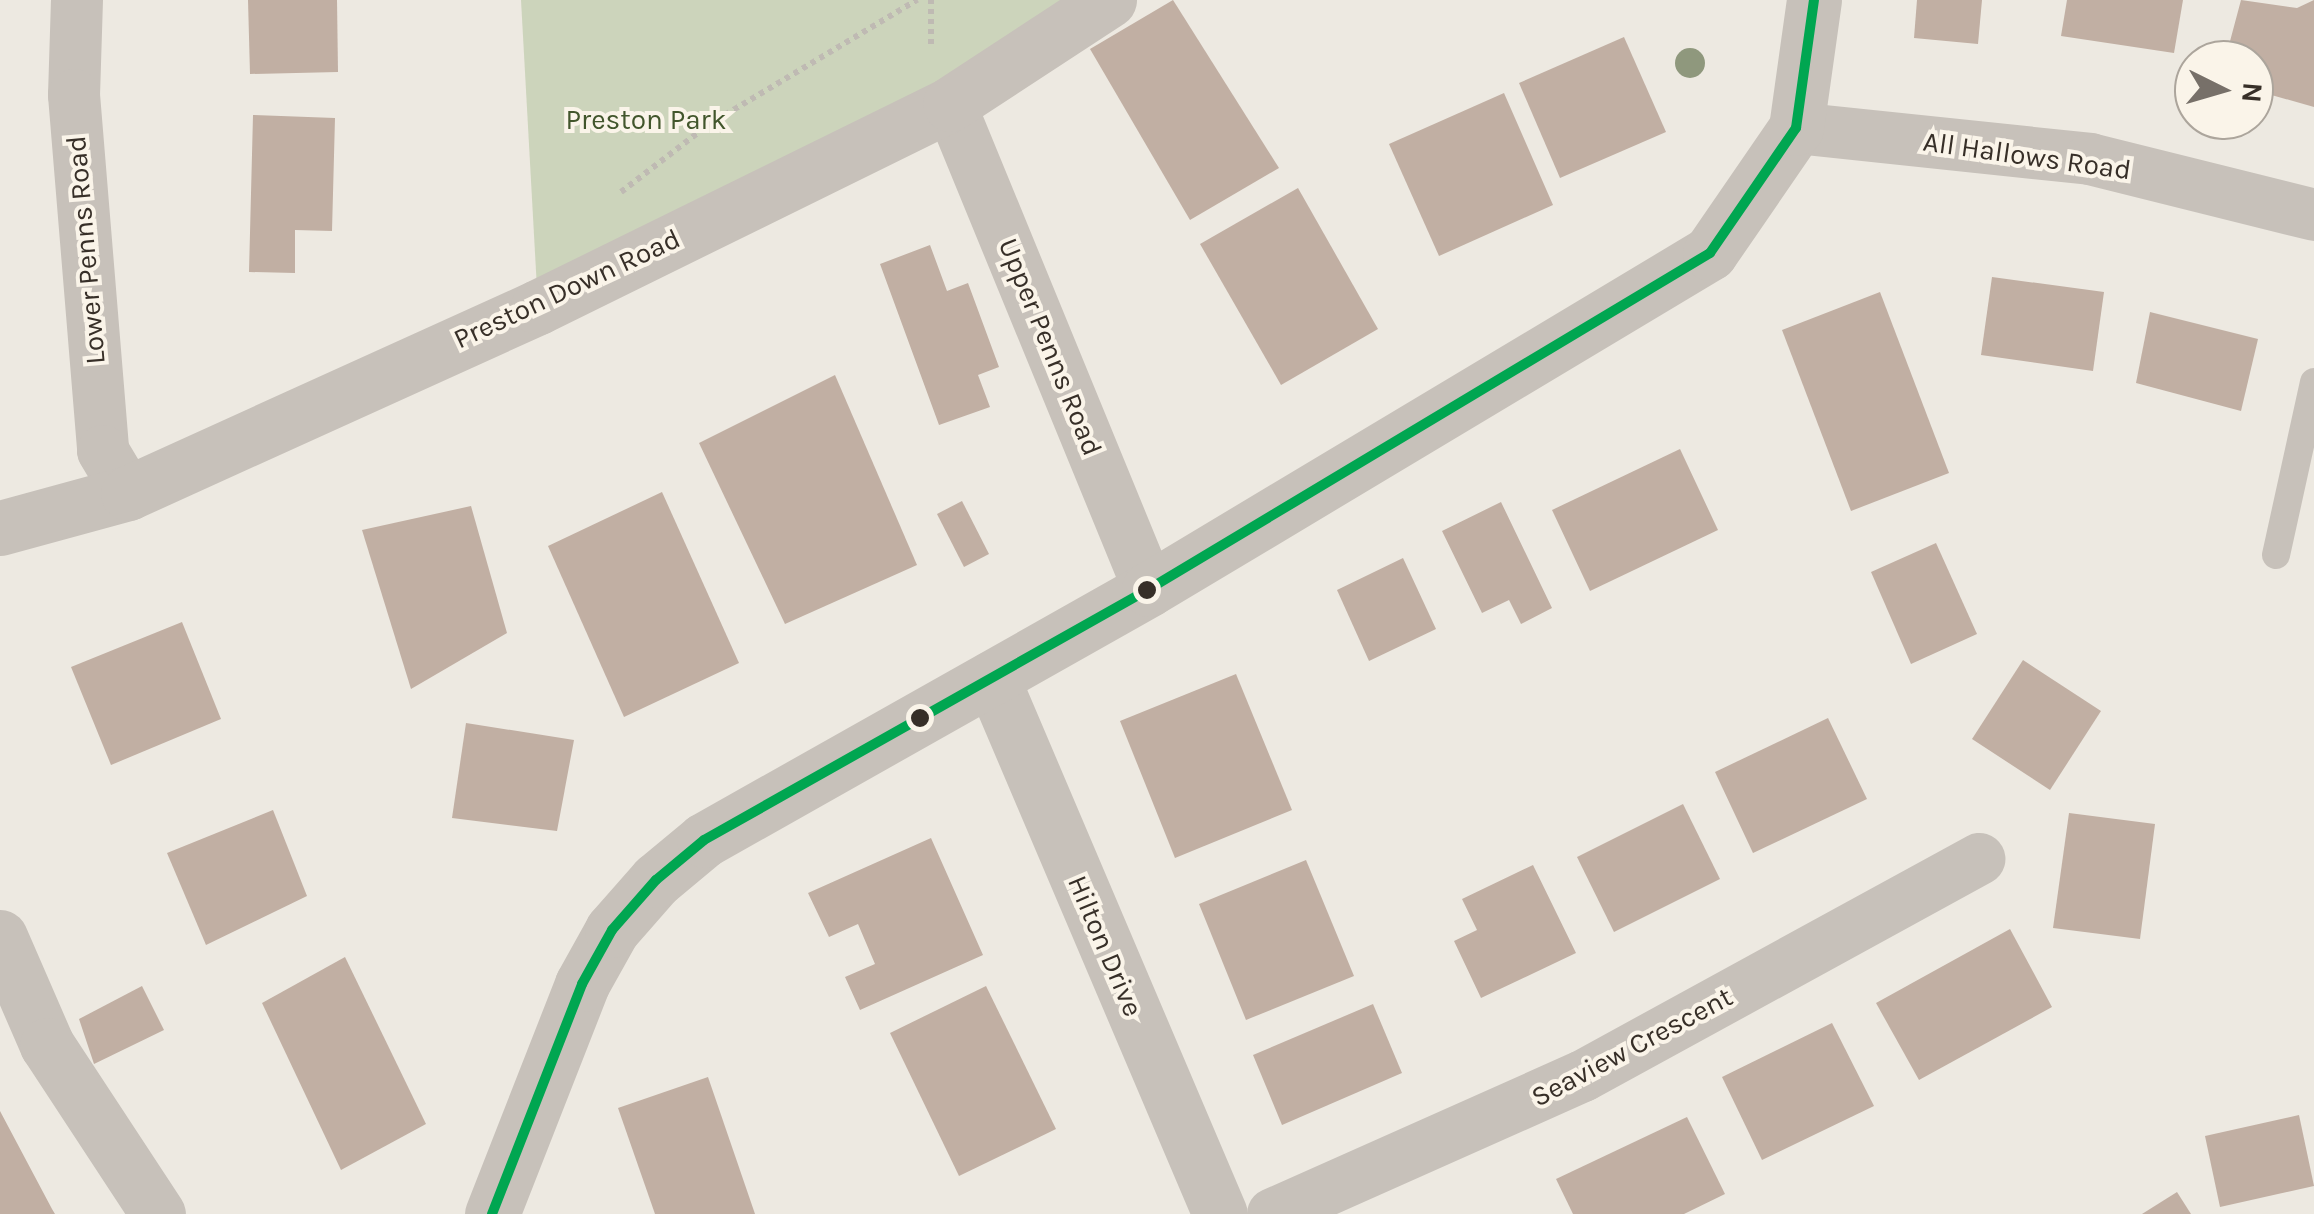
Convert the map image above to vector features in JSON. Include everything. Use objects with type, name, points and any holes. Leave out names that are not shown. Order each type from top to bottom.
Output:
[{"type":"street","name":"Lower Penns Road","points":[[77,0],[74,95],[103,451],[128,493]]},
{"type":"street","name":"Preston Down Road","points":[[0,528],[128,493],[538,307],[950,104],[1110,0]]},
{"type":"street","points":[[492,1214],[582,984],[612,930],[656,880],[704,840],[1149,589],[1710,254],[1796,128],[1814,0]]},
{"type":"street","name":"Upper Penns Road","points":[[950,104],[1149,589]]},
{"type":"street","name":"All Hallows Road","points":[[1796,128],[2090,158],[2314,215]]},
{"type":"street","name":"Hilton Drive","points":[[992,678],[1220,1214]]},
{"type":"street","name":"Seaview Crescent","points":[[1273,1214],[1583,1076],[1980,859]]},
{"type":"street","points":[[0,937],[47,1045],[158,1214]]},
{"type":"lane","points":[[2276,555],[2314,382]]},
{"type":"path","points":[[606,204],[708,125],[916,0]]},
{"type":"green space","name":"Preston Park","points":[[521,0],[1109,0],[538,307]]},
{"type":"building","points":[[248,0],[337,0],[338,72],[250,74]]},
{"type":"building","points":[[1173,0],[1279,168],[1190,220],[1090,49]]},
{"type":"building","points":[[1917,0],[1982,0],[1978,44],[1914,38]]},
{"type":"building","points":[[2067,0],[2183,0],[2174,53],[2061,36]]},
{"type":"building","points":[[2241,0],[2297,8],[2314,0],[2314,107],[2274,96],[2274,40],[2230,40]]},
{"type":"building","points":[[1624,37],[1666,132],[1560,178],[1519,83]]},
{"type":"building","points":[[1504,93],[1553,205],[1439,256],[1389,144]]},
{"type":"building","points":[[253,115],[335,118],[332,231],[295,230],[295,273],[249,272]]},
{"type":"building","points":[[1298,188],[1378,329],[1281,385],[1200,244]]},
{"type":"building","points":[[930,245],[947,291],[968,283],[999,367],[978,375],[990,407],[939,425],[880,264]]},
{"type":"building","points":[[1992,277],[2104,292],[2093,371],[1981,355]]},
{"type":"building","points":[[1880,292],[1949,473],[1851,511],[1782,330]]},
{"type":"building","points":[[2150,312],[2258,339],[2241,411],[2136,383]]},
{"type":"building","points":[[835,375],[917,565],[785,624],[699,443]]},
{"type":"building","points":[[1680,449],[1718,530],[1590,591],[1552,510]]},
{"type":"building","points":[[662,492],[739,663],[624,717],[548,546]]},
{"type":"building","points":[[962,501],[989,554],[964,567],[937,514]]},
{"type":"building","points":[[1501,502],[1552,608],[1521,624],[1509,600],[1482,613],[1442,531]]},
{"type":"building","points":[[471,506],[507,633],[411,689],[362,530]]},
{"type":"building","points":[[1936,543],[1977,634],[1911,664],[1871,572]]},
{"type":"building","points":[[1403,558],[1436,629],[1369,661],[1337,590]]},
{"type":"building","points":[[182,622],[221,719],[111,765],[71,667]]},
{"type":"building","points":[[2023,660],[2101,711],[2050,790],[1972,739]]},
{"type":"building","points":[[1236,674],[1292,810],[1175,858],[1120,721]]},
{"type":"building","points":[[1828,718],[1867,799],[1753,853],[1715,772]]},
{"type":"building","points":[[466,723],[574,740],[557,831],[452,818]]},
{"type":"building","points":[[1683,804],[1720,879],[1614,932],[1577,857]]},
{"type":"building","points":[[273,810],[307,896],[206,945],[167,853]]},
{"type":"building","points":[[2069,813],[2155,824],[2140,939],[2053,928]]},
{"type":"building","points":[[931,838],[983,955],[860,1010],[845,977],[875,964],[858,924],[829,937],[808,893]]},
{"type":"building","points":[[1306,860],[1354,976],[1246,1020],[1199,904]]},
{"type":"building","points":[[1533,865],[1576,953],[1481,998],[1454,941],[1477,930],[1462,899]]},
{"type":"building","points":[[2010,929],[2052,1007],[1919,1080],[1876,1003]]},
{"type":"building","points":[[345,957],[426,1124],[341,1170],[262,1003]]},
{"type":"building","points":[[142,986],[164,1030],[94,1064],[79,1019]]},
{"type":"building","points":[[986,986],[1056,1129],[959,1176],[890,1033]]},
{"type":"building","points":[[1373,1004],[1402,1073],[1282,1125],[1253,1055]]},
{"type":"building","points":[[1832,1023],[1874,1106],[1762,1160],[1722,1077]]},
{"type":"building","points":[[708,1077],[755,1214],[655,1214],[618,1108]]},
{"type":"building","points":[[0,1111],[52,1209],[55,1214],[0,1214]]},
{"type":"building","points":[[2299,1115],[2314,1186],[2220,1207],[2205,1136]]},
{"type":"building","points":[[1687,1117],[1725,1194],[1684,1214],[1573,1214],[1556,1179]]},
{"type":"building","points":[[2177,1192],[2191,1214],[2142,1214]]},
{"type":"transit line","points":[[492,1214],[582,984],[612,930],[656,880],[704,840],[1149,589],[1710,253],[1796,128],[1814,0]]}]
